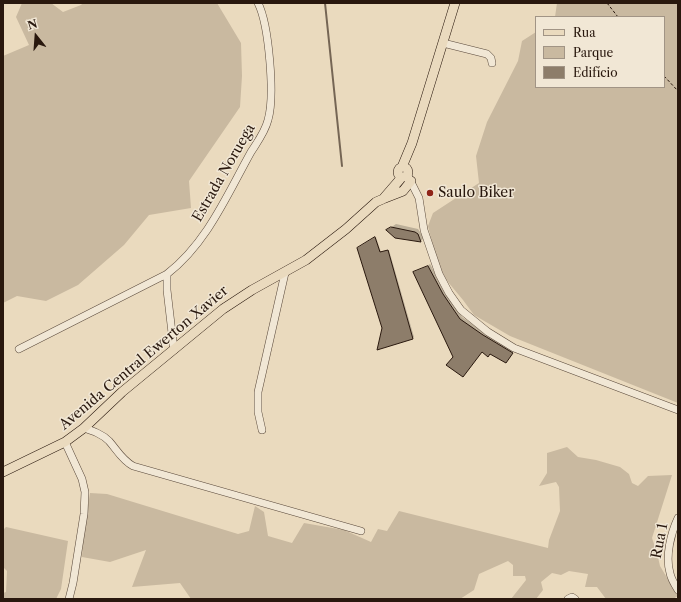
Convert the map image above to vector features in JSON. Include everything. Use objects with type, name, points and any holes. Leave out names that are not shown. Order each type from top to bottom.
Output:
[{"type":"main road","points":[[379,201],[404,191],[405,174],[412,150],[412,143],[455,3]]},
{"type":"main road","name":"Avenida Central Ewerton Xavier","points":[[3,472],[65,442],[84,428],[122,392],[236,299],[285,273],[314,254],[379,201],[380,193],[405,174]]},
{"type":"street","name":"Estrada Noruega","points":[[19,349],[167,274],[181,264],[218,213],[252,152],[264,134],[269,119],[272,94],[266,30],[264,18],[258,3]]},
{"type":"street","points":[[442,44],[487,54],[491,58],[492,63]]},
{"type":"street","points":[[405,174],[419,198],[424,230],[439,274],[449,293],[462,310],[472,319],[488,332],[514,348],[678,410]]},
{"type":"street","points":[[262,430],[258,412],[258,392],[285,273]]},
{"type":"street","points":[[167,274],[167,290],[174,350]]},
{"type":"street","points":[[84,428],[101,435],[108,440],[126,463],[132,466],[361,531]]},
{"type":"street","points":[[65,442],[82,479],[85,492],[83,521],[69,599]]},
{"type":"street","name":"Rua 1","points":[[678,518],[675,525],[668,561],[670,574],[678,590]]},
{"type":"street","points":[[568,599],[572,597],[575,599]]},
{"type":"path","points":[[607,3],[617,16]]},
{"type":"path","points":[[665,77],[678,91]]},
{"type":"green space","points":[[22,3],[51,3],[63,12],[83,3],[217,3],[241,43],[242,76],[240,107],[189,181],[191,208],[149,215],[124,245],[78,285],[46,301],[17,296],[3,303],[3,56],[29,45],[16,17]]},
{"type":"green space","points":[[557,3],[678,3],[678,403],[510,336],[474,315],[443,276],[435,254],[428,226],[433,213],[479,183],[476,156],[487,122],[518,61],[522,41],[535,33],[535,88],[665,88],[665,16],[555,16]]},
{"type":"green space","points":[[567,447],[578,457],[596,460],[620,467],[629,474],[632,483],[638,486],[648,476],[672,475],[652,538],[660,566],[678,596],[673,599],[606,599],[597,587],[585,587],[588,574],[569,571],[561,575],[552,573],[541,582],[543,590],[536,599],[511,599],[526,580],[525,576],[513,576],[513,565],[508,561],[479,574],[474,590],[460,599],[191,599],[180,583],[132,587],[146,550],[110,562],[82,557],[83,537],[90,493],[107,494],[238,534],[249,531],[255,506],[264,512],[268,536],[292,543],[304,523],[344,530],[371,542],[378,529],[387,531],[399,511],[548,548],[549,540],[560,511],[559,487],[556,482],[539,486],[547,473],[547,453]]},
{"type":"green space","points":[[6,527],[68,541],[61,589],[56,599],[3,599],[3,593],[6,592],[7,571],[3,567],[3,530]]},
{"type":"building","points":[[391,227],[415,232],[418,234],[421,242],[395,238],[386,230]]},
{"type":"building","points":[[375,237],[380,252],[388,250],[413,339],[377,350],[382,328],[357,248]]},
{"type":"building","points":[[428,266],[443,294],[460,319],[513,353],[506,363],[490,354],[488,357],[482,352],[463,377],[446,365],[453,357],[413,272]]},
{"type":"waterway","points":[[325,3],[342,166]]},
{"type":"place","name":"Saulo Biker","points":[[430,193]]}]
